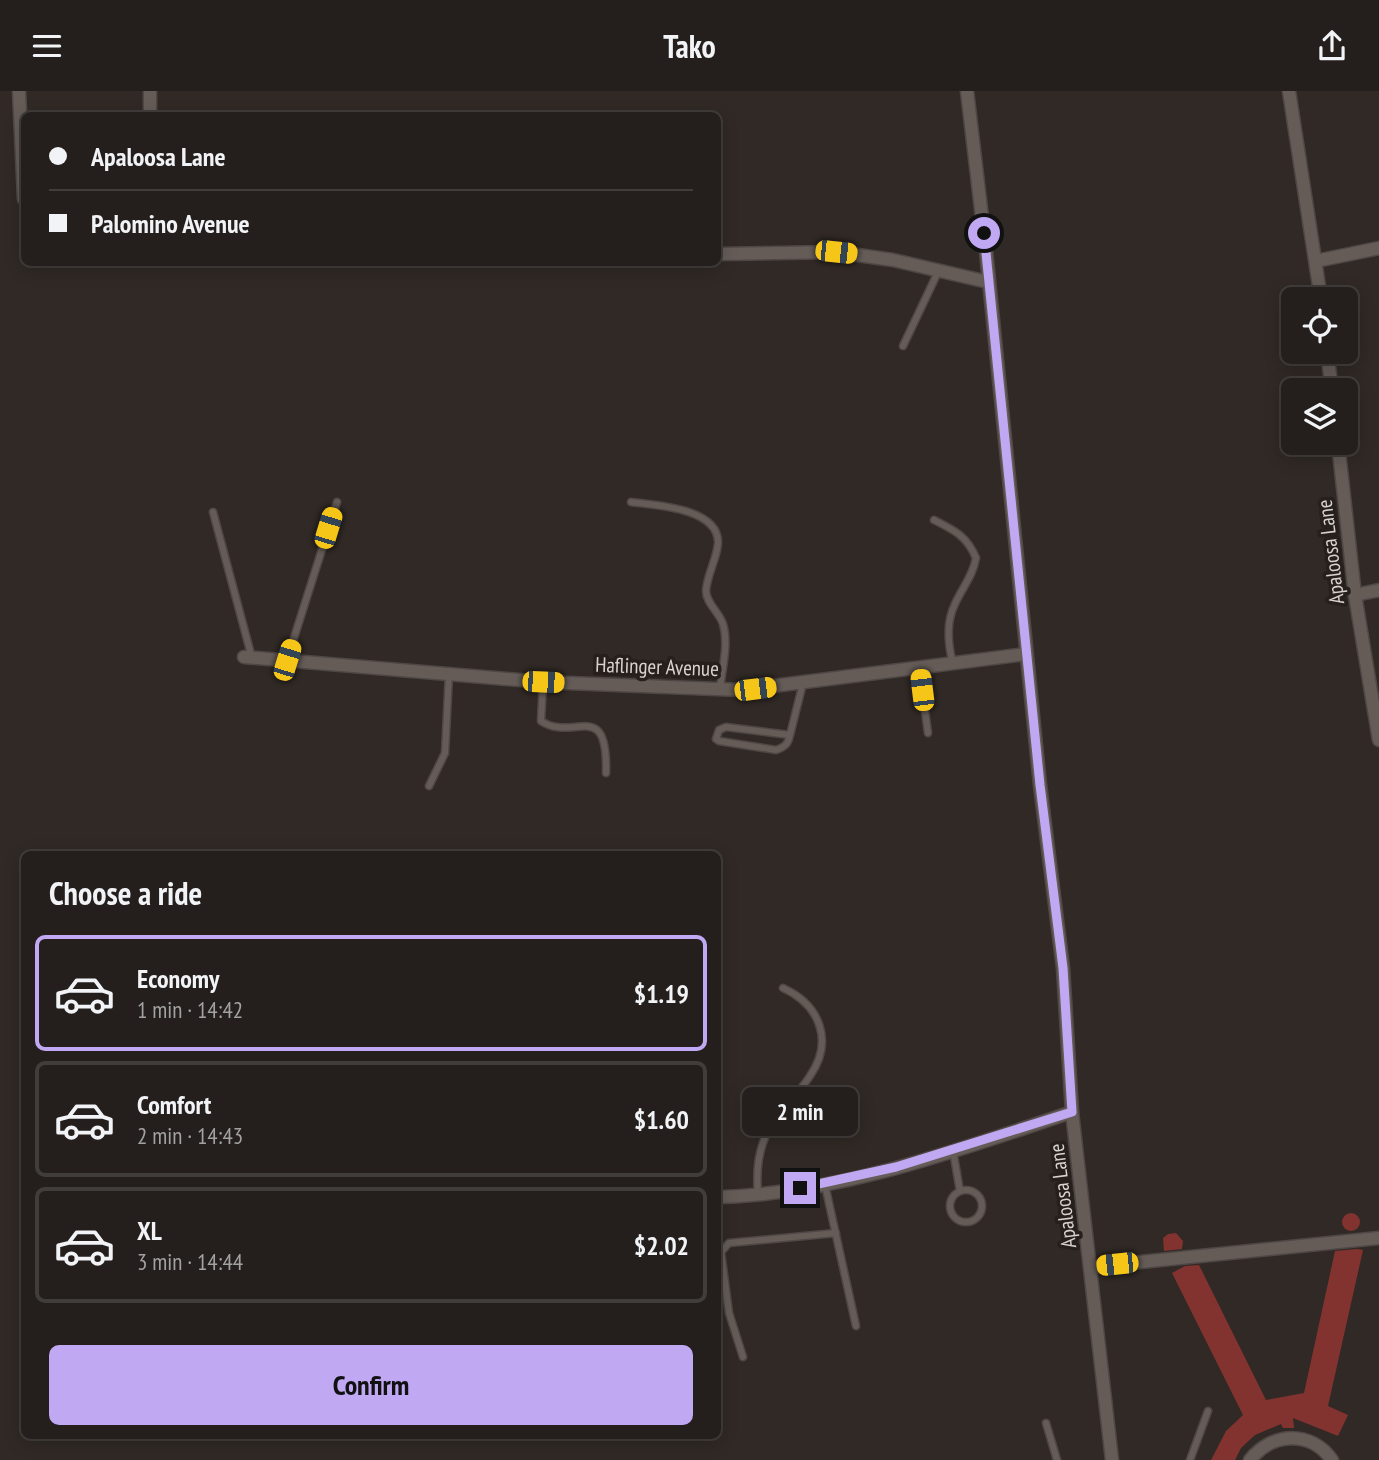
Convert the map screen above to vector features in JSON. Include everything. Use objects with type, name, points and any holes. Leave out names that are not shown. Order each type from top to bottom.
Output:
[{"type":"street","points":[[19,91],[21,134]]},
{"type":"street","points":[[150,91],[150,112]]},
{"type":"street","name":"Apaloosa Lane","points":[[967,91],[1026,655],[1063,968],[1072,1112],[1112,1460]]},
{"type":"street","points":[[1289,91],[1319,287]]},
{"type":"street","points":[[1316,261],[1379,248]]},
{"type":"street","points":[[721,254],[836,252],[893,260],[988,282]]},
{"type":"street","name":"Apaloosa Lane","points":[[1339,455],[1355,595],[1379,740]]},
{"type":"street","points":[[1355,595],[1379,590]]},
{"type":"street","name":"Haflinger Avenue","points":[[248,658],[543,682],[748,689],[1026,655]]},
{"type":"street","points":[[721,1197],[758,1195],[896,1167],[1072,1112]]},
{"type":"street","points":[[1091,1267],[1379,1238]]},
{"type":"street","points":[[1250,1460],[1258,1450],[1272,1441],[1287,1437],[1304,1439],[1318,1446],[1332,1460]]},
{"type":"lane","points":[[903,346],[938,272]]},
{"type":"lane","points":[[287,660],[337,502]]},
{"type":"lane","points":[[631,502],[686,509],[700,517],[716,532],[718,542],[706,590],[707,599],[719,614],[724,627],[720,689]]},
{"type":"lane","points":[[213,512],[248,658]]},
{"type":"lane","points":[[934,520],[958,531],[966,539],[976,558],[970,578],[952,614],[948,646],[953,664]]},
{"type":"lane","points":[[919,668],[928,733]]},
{"type":"lane","points":[[429,786],[445,753],[450,674]]},
{"type":"lane","points":[[543,682],[541,721],[550,725],[592,727],[599,731],[604,740],[606,773]]},
{"type":"lane","points":[[790,735],[726,727],[719,730],[716,739],[776,750],[788,743],[790,735],[803,683]]},
{"type":"lane","points":[[758,1195],[758,1160],[770,1127],[811,1075],[819,1053],[820,1028],[816,1013],[799,995],[783,988]]},
{"type":"lane","points":[[953,1151],[960,1191]]},
{"type":"lane","points":[[825,1183],[856,1326]]},
{"type":"lane","points":[[960,1191],[974,1192],[979,1197],[981,1210],[972,1220],[958,1219],[950,1208],[954,1195],[960,1191]]},
{"type":"lane","points":[[743,1357],[729,1313],[721,1252],[723,1247],[729,1243],[836,1233]]},
{"type":"lane","points":[[1190,1460],[1209,1411]]},
{"type":"lane","points":[[1046,1423],[1057,1460]]},
{"type":"building","points":[[1347,1213],[1355,1213],[1360,1222],[1358,1229],[1347,1231],[1342,1226],[1342,1218]]},
{"type":"building","points":[[1176,1233],[1183,1241],[1182,1249],[1164,1251],[1163,1238]]},
{"type":"building","points":[[1363,1250],[1328,1406],[1348,1415],[1338,1436],[1293,1418],[1294,1428],[1283,1428],[1281,1424],[1255,1435],[1241,1448],[1235,1460],[1211,1460],[1226,1431],[1243,1415],[1172,1273],[1185,1266],[1199,1265],[1266,1400],[1304,1393],[1335,1251]]},
{"type":"route","points":[[800,1188],[896,1167],[1072,1112],[1063,968],[1040,785],[984,233]]}]
